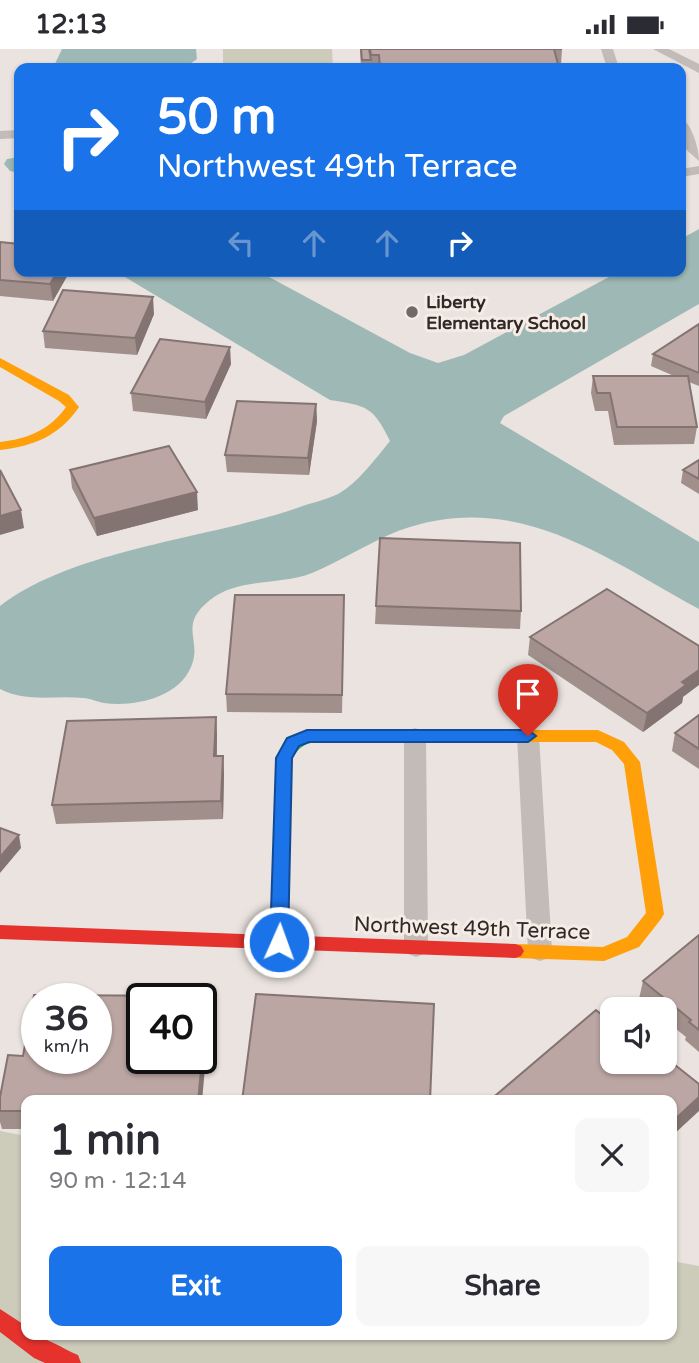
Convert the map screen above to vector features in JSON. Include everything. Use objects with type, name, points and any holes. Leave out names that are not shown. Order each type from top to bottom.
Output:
[{"type":"street","points":[[0,362],[64,398],[73,407],[65,423],[39,438],[0,446]]},
{"type":"street","name":"Northwest 49th Terrace","points":[[0,932],[604,954],[633,942],[655,914],[632,762],[618,746],[598,736],[307,736],[293,742],[284,758],[279,942]]},
{"type":"street","points":[[0,1319],[21,1335]]},
{"type":"street","points":[[28,1340],[42,1351],[70,1363]]},
{"type":"lane","points":[[657,49],[699,69]]},
{"type":"lane","points":[[694,142],[699,157]]},
{"type":"lane","points":[[415,736],[416,947]]},
{"type":"lane","points":[[528,736],[540,951]]},
{"type":"shaded area","points":[[223,49],[332,49],[333,63],[223,63]]},
{"type":"shaded area","points":[[0,1131],[21,1135],[21,1340],[677,1340],[677,1262],[699,1266],[699,1363],[0,1363]]},
{"type":"water","points":[[62,49],[196,49],[197,59],[191,63],[55,63]]},
{"type":"water","points":[[699,229],[699,304],[504,416],[500,423],[699,542],[699,609],[627,568],[556,534],[519,523],[480,518],[440,520],[398,531],[312,573],[246,585],[221,593],[200,609],[195,618],[194,657],[185,678],[166,693],[154,698],[116,704],[86,698],[21,696],[0,689],[0,606],[30,587],[103,558],[262,519],[333,496],[360,477],[390,441],[379,421],[368,410],[330,400],[125,277],[269,277],[410,353],[438,363],[464,355],[609,277],[686,277],[686,236]]},
{"type":"building","points":[[361,49],[369,49],[371,60],[362,60]]},
{"type":"building","points":[[370,49],[554,49],[558,63],[380,63],[379,55],[371,55]]},
{"type":"building","points":[[0,242],[14,243],[14,277],[54,277],[50,284],[0,280]]},
{"type":"building","points":[[63,290],[153,297],[135,338],[43,331]]},
{"type":"building","points":[[699,324],[699,373],[653,354]]},
{"type":"building","points":[[160,339],[230,347],[205,402],[131,393]]},
{"type":"building","points":[[593,376],[688,376],[697,427],[617,427],[610,393],[597,393]]},
{"type":"building","points":[[237,401],[316,404],[308,458],[225,455]]},
{"type":"building","points":[[169,446],[197,492],[94,518],[70,470]]},
{"type":"building","points":[[699,460],[699,479],[683,470]]},
{"type":"building","points":[[0,470],[21,510],[0,516]]},
{"type":"building","points":[[380,538],[520,543],[521,611],[376,606]]},
{"type":"building","points":[[607,589],[699,646],[699,670],[682,682],[686,685],[647,713],[530,637]]},
{"type":"building","points":[[235,595],[344,595],[342,695],[226,694]]},
{"type":"building","points":[[699,715],[699,749],[675,733]]},
{"type":"building","points":[[216,717],[214,756],[223,756],[221,801],[52,805],[67,721]]},
{"type":"building","points":[[0,828],[19,835],[0,857]]},
{"type":"building","points":[[699,935],[699,1030],[677,1009],[677,997],[663,997],[643,981]]},
{"type":"building","points":[[256,994],[434,1004],[430,1095],[243,1095]]},
{"type":"building","points":[[112,995],[126,996],[126,1074],[201,1074],[199,1095],[21,1095],[21,1111],[0,1111],[8,1055],[21,1056],[21,1074],[112,1074]]},
{"type":"building","points":[[596,1010],[600,1013],[600,1074],[677,1074],[677,1067],[699,1084],[699,1097],[677,1117],[677,1095],[496,1095]]},
{"type":"traffic: fast","points":[[279,942],[284,758],[301,739],[340,736]]},
{"type":"traffic: slow","points":[[0,362],[64,398],[73,407],[59,424],[42,435],[0,446]]},
{"type":"traffic: slow","points":[[340,736],[598,736],[618,746],[632,762],[655,914],[633,942],[604,954],[515,951]]},
{"type":"traffic: jam","points":[[0,932],[515,951]]},
{"type":"traffic: jam","points":[[0,1319],[21,1335]]},
{"type":"traffic: jam","points":[[28,1340],[42,1351],[70,1363]]},
{"type":"place","name":"Liberty Elementary School","points":[[412,312]]},
{"type":"route","points":[[279,942],[284,758],[293,742],[307,736],[528,736]]}]
